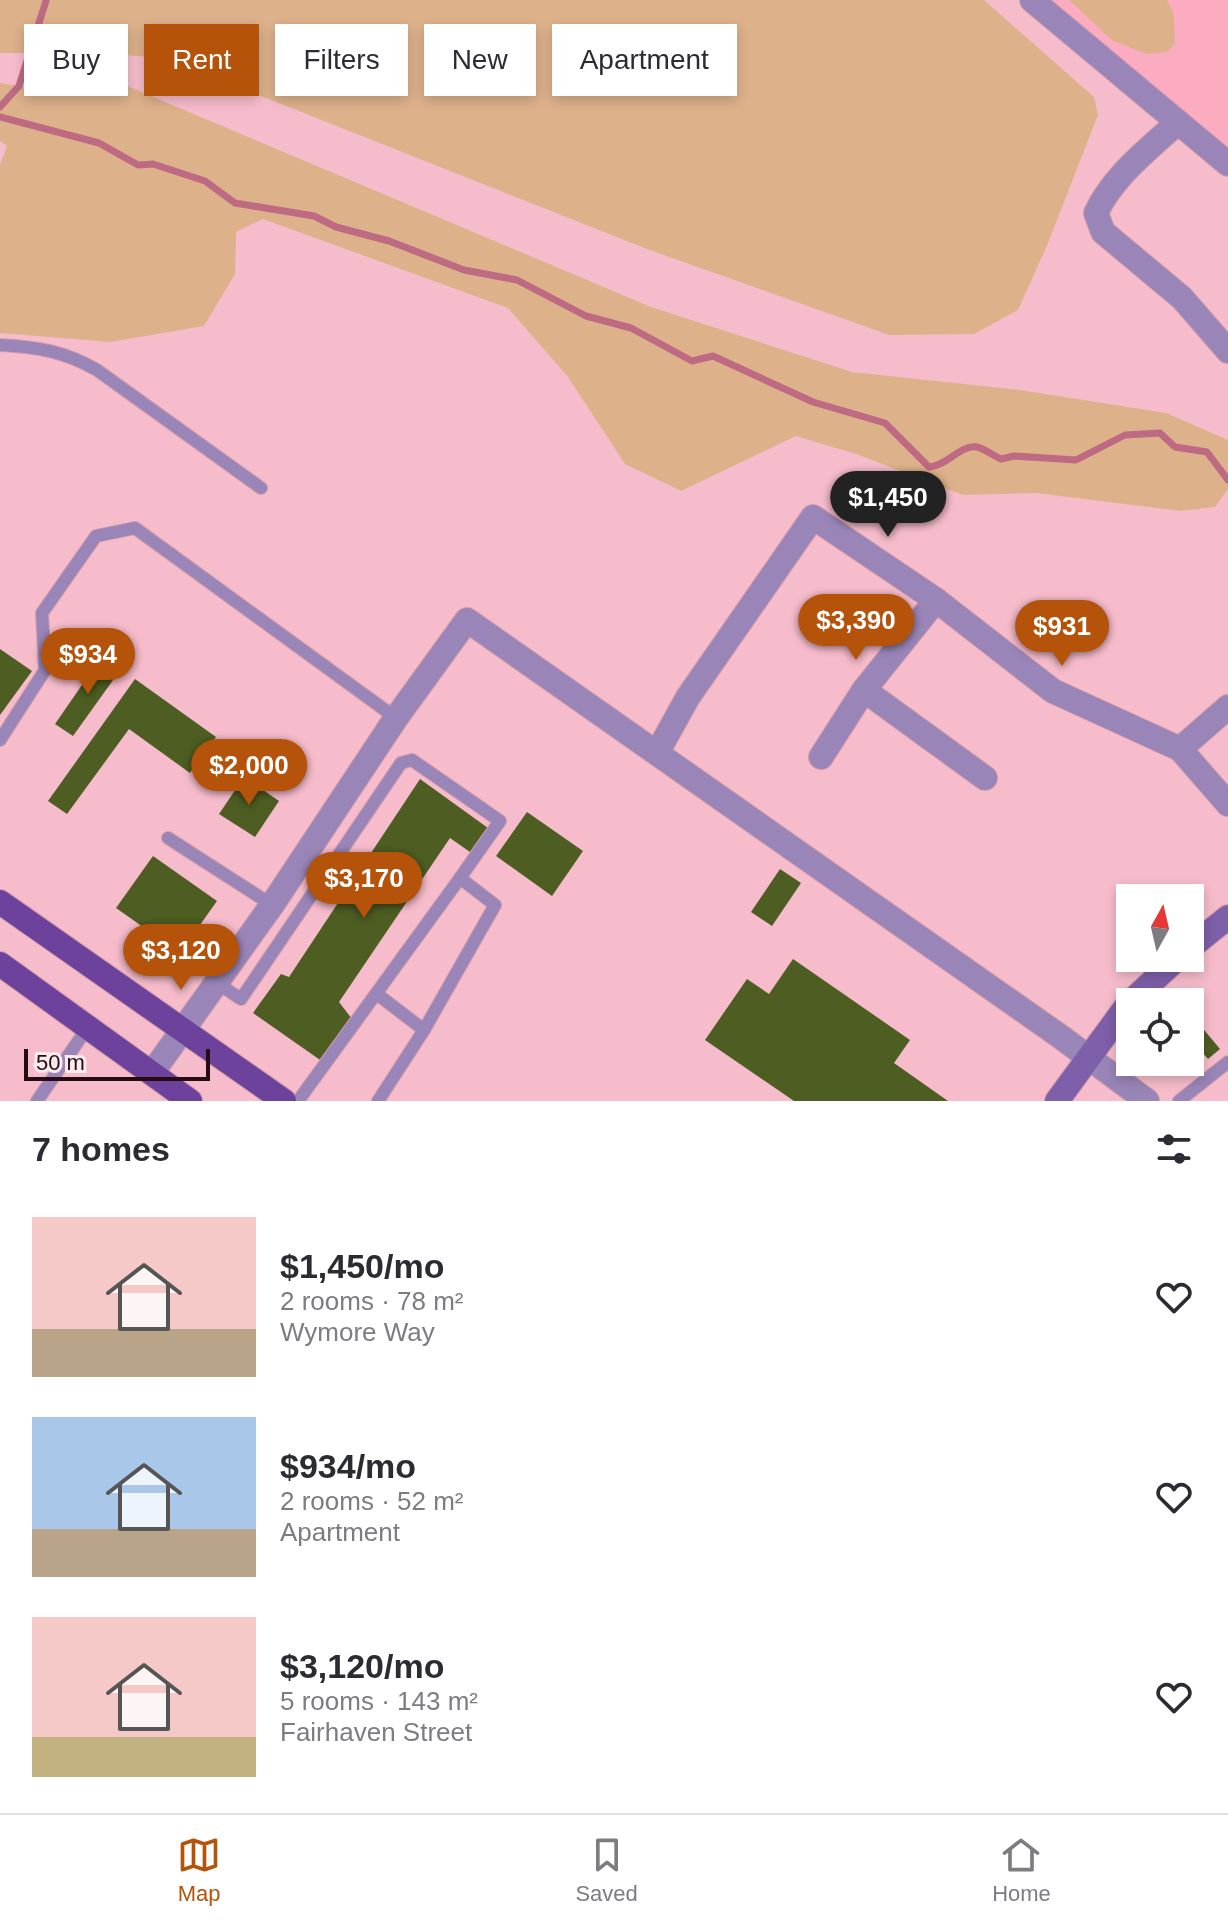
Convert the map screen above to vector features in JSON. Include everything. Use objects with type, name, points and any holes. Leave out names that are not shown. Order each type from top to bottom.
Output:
[{"type":"main road","points":[[0,902],[284,1101]]},
{"type":"main road","points":[[0,964],[190,1101]]},
{"type":"street","points":[[1032,0],[1228,164]]},
{"type":"street","points":[[1178,122],[1126,170],[1103,198],[1096,213],[1103,232],[1182,298],[1228,351]]},
{"type":"street","points":[[657,753],[688,697],[813,517],[936,600],[1053,691],[1180,749],[1228,804]]},
{"type":"street","points":[[821,757],[864,690],[936,600]]},
{"type":"street","points":[[152,1073],[272,905],[396,718],[467,620],[1147,1101]]},
{"type":"street","points":[[864,690],[985,778]]},
{"type":"street","points":[[1180,749],[1228,707]]},
{"type":"street","points":[[1204,937],[1228,917]]},
{"type":"street","points":[[1057,1101],[1128,1004],[1163,972]]},
{"type":"lane","points":[[0,345],[57,351],[76,358],[261,488]]},
{"type":"lane","points":[[0,740],[45,670],[42,613],[96,536],[135,528],[396,718]]},
{"type":"lane","points":[[217,983],[241,999],[401,763],[412,760],[500,821],[298,1101]]},
{"type":"lane","points":[[168,838],[272,905]]},
{"type":"lane","points":[[378,1101],[424,1030],[495,905],[460,878]]},
{"type":"lane","points":[[377,994],[424,1030]]},
{"type":"lane","points":[[37,1101],[88,1027]]},
{"type":"lane","points":[[1179,1101],[1228,1062]]},
{"type":"shaded area","points":[[0,0],[984,0],[1094,97],[1098,115],[1018,310],[974,334],[889,335],[647,249],[259,95],[259,24],[144,24],[144,56],[128,55],[128,24],[24,24],[24,53],[0,53]]},
{"type":"shaded area","points":[[1039,0],[1228,0],[1228,161]]},
{"type":"shaded area","points":[[1069,0],[1167,0],[1173,12],[1175,44],[1167,52],[1147,54],[1113,41]]},
{"type":"shaded area","points":[[0,83],[24,87],[24,96],[128,96],[128,86],[144,93],[144,96],[151,96],[651,307],[852,372],[1020,390],[1166,413],[1228,440],[1228,489],[1215,507],[1181,511],[1036,493],[963,495],[859,455],[796,436],[681,491],[625,464],[568,377],[508,308],[263,219],[236,232],[235,274],[204,326],[110,342],[0,333],[0,165],[7,146],[0,141]]},
{"type":"building","points":[[0,649],[32,671],[0,715]]},
{"type":"building","points":[[102,656],[121,669],[73,736],[55,724]]},
{"type":"building","points":[[135,679],[216,737],[190,773],[129,729],[67,814],[48,801]]},
{"type":"building","points":[[244,777],[279,801],[255,837],[219,814]]},
{"type":"building","points":[[420,779],[488,828],[470,852],[450,838],[339,1002],[352,1019],[323,1062],[253,1013],[281,974],[289,977]]},
{"type":"building","points":[[527,812],[583,851],[552,896],[496,856]]},
{"type":"building","points":[[153,856],[217,901],[180,953],[116,908]]},
{"type":"building","points":[[780,869],[801,883],[772,926],[751,912]]},
{"type":"building","points":[[793,959],[910,1040],[894,1063],[948,1101],[794,1101],[705,1040],[747,979],[769,994]]},
{"type":"building","points":[[1204,1030],[1220,1049],[1208,1059],[1204,1054]]},
{"type":"waterway","points":[[0,107],[19,86],[46,1]]},
{"type":"waterway","points":[[0,117],[99,143],[138,165],[153,164],[205,181],[235,203],[314,216],[336,227],[389,241],[464,270],[517,280],[586,316],[631,328],[692,361],[713,356],[813,402],[885,423],[929,467],[971,447],[980,448],[1001,459],[1014,456],[1076,460],[1125,435],[1160,433],[1175,447],[1207,452],[1228,480]]}]
